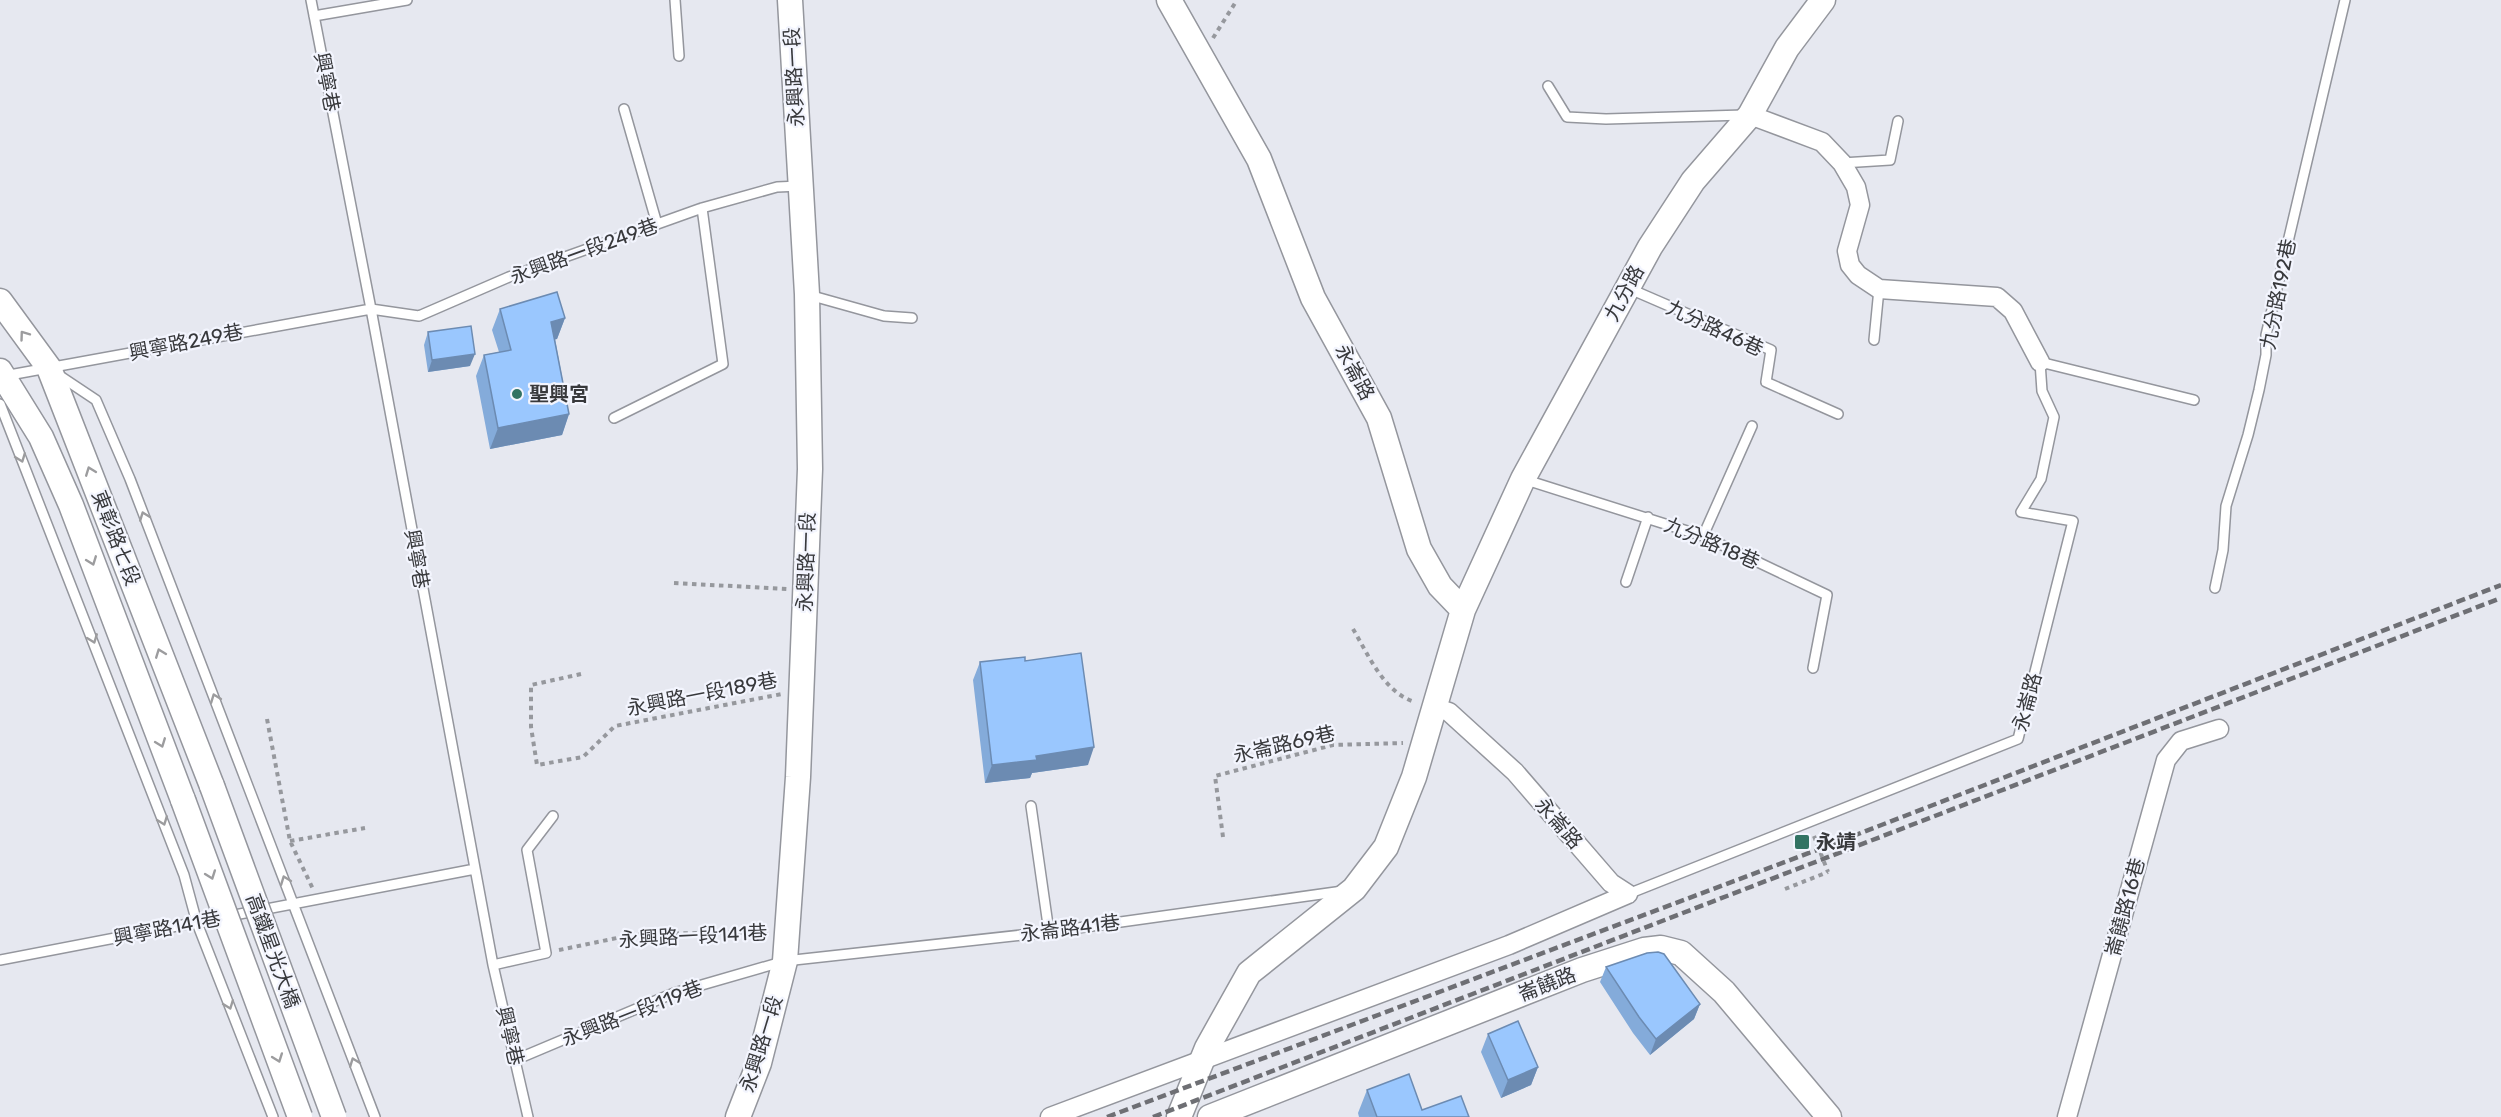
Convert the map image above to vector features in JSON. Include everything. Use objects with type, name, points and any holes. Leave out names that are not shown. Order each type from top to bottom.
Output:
[{"type":"street","name":"永興路一段","points":[[738,1117],[759,1063],[785,961],[798,777],[810,469],[807,294],[790,0]]},
{"type":"street","name":"永崙路","points":[[1168,0],[1259,159],[1313,298],[1379,418],[1419,549],[1440,586],[1463,610]]},
{"type":"street","name":"九分路","points":[[1463,610],[1523,479],[1650,247],[1693,181],[1750,115],[1787,48],[1823,0]]},
{"type":"street","points":[[1750,115],[1821,142],[1842,163],[1856,187],[1860,205],[1847,251],[1850,265],[1858,275],[1879,290],[1997,297],[2013,311],[2040,362]]},
{"type":"street","name":"東彰路七段","points":[[0,301],[49,369],[212,786]]},
{"type":"street","name":"東彰路七段","points":[[1,378],[41,436],[71,505],[183,800]]},
{"type":"street","points":[[1179,1117],[1207,1048],[1249,973],[1354,889],[1386,847],[1414,777],[1463,610]]},
{"type":"street","name":"永崙路","points":[[1433,707],[1449,712],[1515,772],[1611,883],[1628,894]]},
{"type":"street","name":"崙饒路16巷","points":[[2067,1117],[2166,760],[2181,741],[2219,729]]},
{"type":"street","name":"高鐵星光大橋","points":[[212,786],[334,1117]]},
{"type":"street","name":"高鐵星光大橋","points":[[183,800],[300,1117]]},
{"type":"street","points":[[1050,1117],[1509,945],[1628,894]]},
{"type":"street","name":"崙饒路","points":[[1210,1117],[1582,970],[1644,950],[1661,948],[1681,953],[1724,992],[1829,1117]]},
{"type":"lane","name":"興寧巷","points":[[311,0],[493,965],[528,1117]]},
{"type":"lane","points":[[314,16],[407,0]]},
{"type":"lane","points":[[675,0],[679,56]]},
{"type":"lane","name":"九分路192巷","points":[[2215,588],[2223,550],[2226,506],[2248,435],[2266,356],[2266,335],[2345,0]]},
{"type":"lane","points":[[1548,86],[1567,117],[1606,119],[1750,115]]},
{"type":"lane","points":[[624,109],[657,224]]},
{"type":"lane","points":[[1842,163],[1890,160],[1899,121]]},
{"type":"lane","name":"永興路一段249巷","points":[[371,309],[419,316],[509,277],[702,208],[777,188],[800,186]]},
{"type":"lane","points":[[614,418],[723,364],[702,208]]},
{"type":"lane","name":"九分路46巷","points":[[1628,288],[1771,350],[1766,382],[1838,414]]},
{"type":"lane","points":[[1874,340],[1879,290]]},
{"type":"lane","points":[[807,294],[884,316],[912,318]]},
{"type":"lane","name":"興寧路249巷","points":[[1,378],[371,309]]},
{"type":"lane","points":[[2040,362],[2194,400]]},
{"type":"lane","name":"永崙路","points":[[1628,894],[2018,739],[2073,521],[2021,512],[2041,479],[2054,417],[2042,391],[2040,362]]},
{"type":"lane","points":[[49,369],[96,400],[130,479],[375,1117]]},
{"type":"lane","points":[[0,404],[184,875],[197,923],[273,1117]]},
{"type":"lane","points":[[1703,536],[1752,426]]},
{"type":"lane","name":"九分路18巷","points":[[1523,479],[1703,536],[1827,595],[1813,668]]},
{"type":"lane","points":[[1626,582],[1648,517]]},
{"type":"lane","points":[[1031,806],[1049,932]]},
{"type":"lane","points":[[493,965],[546,953],[527,850],[554,816]]},
{"type":"lane","name":"興寧路141巷","points":[[0,960],[475,869]]},
{"type":"lane","name":"永崙路41巷","points":[[785,961],[1049,932],[1354,889]]},
{"type":"lane","name":"永興路一段119巷","points":[[515,1060],[674,993],[785,961]]},
{"type":"path","points":[[1202,57],[1237,0]]},
{"type":"path","points":[[674,583],[805,589]]},
{"type":"path","points":[[1353,629],[1382,677],[1403,698],[1433,707]]},
{"type":"path","name":"永興路一段189巷","points":[[581,674],[531,685],[531,727],[537,765],[583,757],[615,726],[801,690]]},
{"type":"path","points":[[267,719],[290,842],[318,900]]},
{"type":"path","name":"永崙路69巷","points":[[1223,837],[1215,776],[1333,744],[1423,743]]},
{"type":"path","points":[[290,842],[365,828]]},
{"type":"path","points":[[1785,889],[1828,872],[1814,836]]},
{"type":"path","name":"永興路一段141巷","points":[[546,953],[636,934],[788,932]]},
{"type":"building","points":[[557,292],[565,318],[551,322],[569,414],[498,428],[484,355],[511,350],[500,309]]},
{"type":"building","points":[[471,326],[475,354],[432,360],[428,332]]},
{"type":"building","points":[[1081,653],[1094,747],[1036,756],[1037,760],[992,765],[980,662],[1025,657],[1025,661]]},
{"type":"building","points":[[1647,953],[1664,954],[1700,1004],[1656,1039],[1606,967]]},
{"type":"building","points":[[1518,1021],[1538,1067],[1508,1080],[1488,1034]]},
{"type":"building","points":[[1409,1074],[1422,1110],[1461,1096],[1469,1117],[1377,1117],[1367,1090]]},
{"type":"railway","points":[[1107,1117],[1822,848],[2501,585]]},
{"type":"railway","points":[[1153,1117],[2501,598]]},
{"type":"place","name":"聖興宮","points":[[517,394]]},
{"type":"place","name":"永靖","points":[[1802,842]]}]
